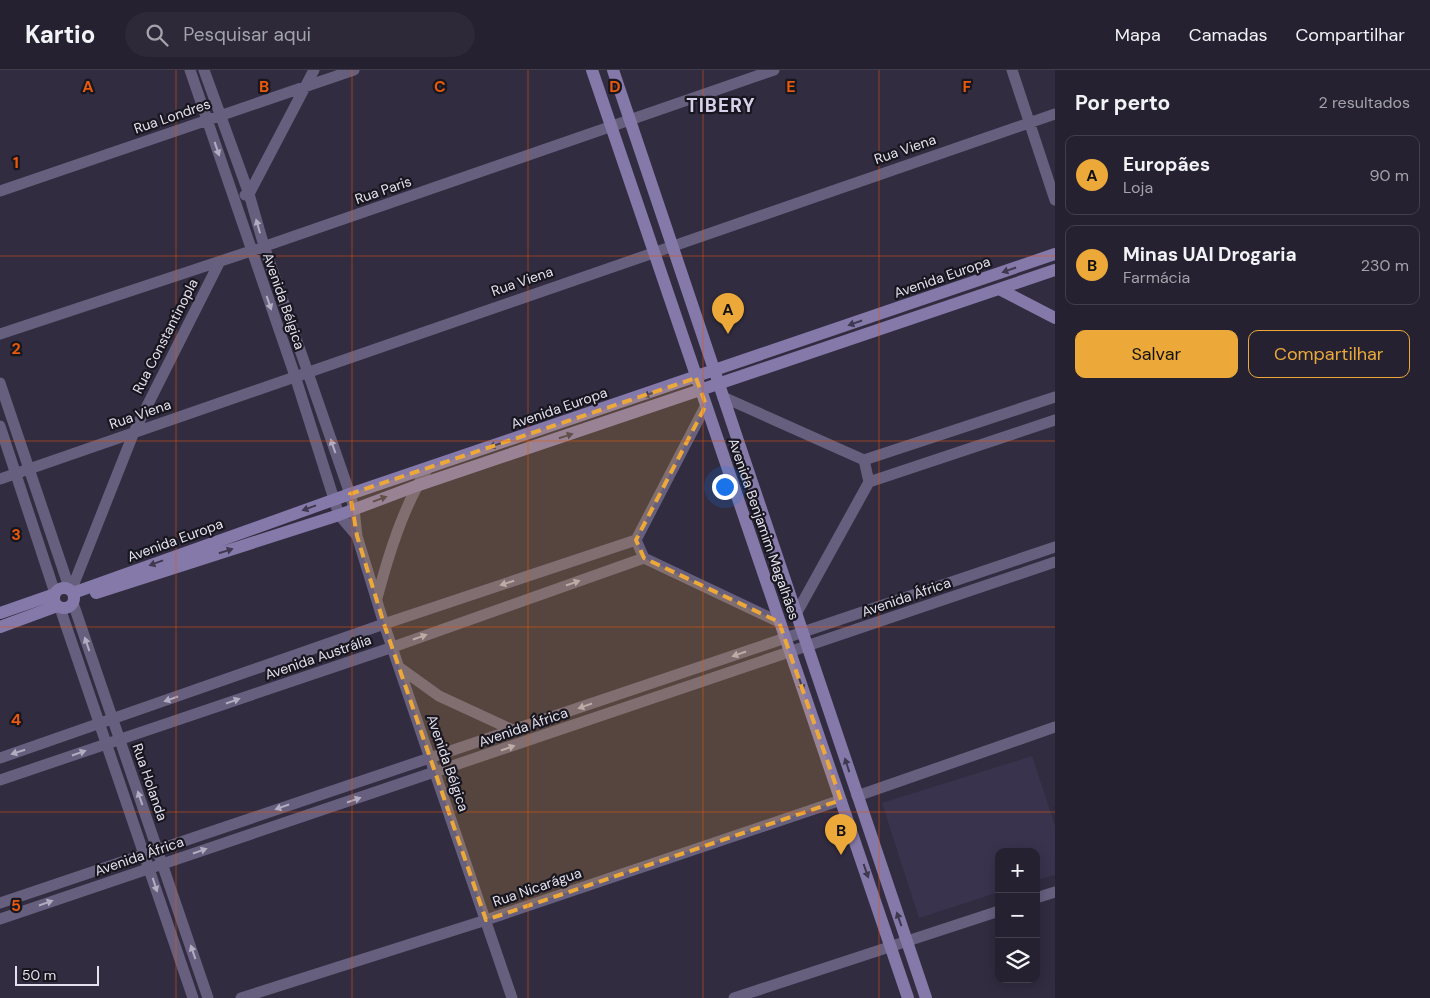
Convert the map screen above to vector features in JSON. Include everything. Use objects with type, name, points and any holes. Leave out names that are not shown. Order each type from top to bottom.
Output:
[{"type":"main road","name":"Avenida Benjamim Magalhães","points":[[592,70],[656,252],[696,378],[908,998]]},
{"type":"main road","name":"Avenida Benjamim Magalhães","points":[[613,70],[674,246],[713,372],[808,646],[926,998]]},
{"type":"main road","name":"Avenida Europa","points":[[72,595],[334,499],[696,378],[1055,254]]},
{"type":"main road","name":"Avenida Europa","points":[[72,595],[339,515],[416,486],[701,391],[721,391],[1055,270]]},
{"type":"main road","points":[[999,289],[1055,318]]},
{"type":"main road","points":[[730,478],[748,473]]},
{"type":"main road","points":[[0,613],[57,600],[69,607],[72,595],[62,588],[57,600],[0,626]]},
{"type":"street","name":"Avenida Bélgica","points":[[190,70],[295,376],[339,515],[357,536]]},
{"type":"street","name":"Avenida Bélgica","points":[[204,70],[249,194],[264,246],[350,494],[357,536],[384,624],[512,998]]},
{"type":"street","points":[[234,199],[249,194],[314,70]]},
{"type":"street","name":"Rua Londres","points":[[0,191],[354,70]]},
{"type":"street","name":"Rua Paris","points":[[0,334],[630,122],[774,70]]},
{"type":"street","points":[[1012,70],[1055,200]]},
{"type":"street","name":"Rua Viena","points":[[0,479],[1055,114]]},
{"type":"street","name":"Rua Constantinopla","points":[[72,595],[134,432],[220,261]]},
{"type":"street","name":"Rua Holanda","points":[[0,383],[208,998]]},
{"type":"street","points":[[721,391],[864,460],[1055,397]]},
{"type":"street","points":[[706,405],[636,540],[644,558],[779,622]]},
{"type":"street","points":[[869,482],[1055,420]]},
{"type":"street","name":"Rua Holanda","points":[[0,426],[57,600],[108,744],[193,998]]},
{"type":"street","points":[[796,614],[869,482],[864,460]]},
{"type":"street","points":[[377,598],[388,556],[416,486],[427,469]]},
{"type":"street","name":"Avenida Austrália","points":[[0,758],[384,624],[636,540]]},
{"type":"street","name":"Avenida África","points":[[0,903],[1055,547]]},
{"type":"street","name":"Avenida Austrália","points":[[0,780],[393,647],[644,558]]},
{"type":"street","name":"Avenida África","points":[[0,919],[1055,562]]},
{"type":"street","points":[[400,668],[439,696],[533,739]]},
{"type":"street","points":[[612,697],[617,711]]},
{"type":"street","points":[[857,796],[1055,727]]},
{"type":"street","points":[[40,745],[48,764]]},
{"type":"street","name":"Rua Nicarágua","points":[[241,998],[486,920],[841,800]]},
{"type":"street","points":[[1040,897],[1055,892]]},
{"type":"street","points":[[734,998],[995,912]]},
{"type":"highlighted area","points":[[696,378],[706,405],[636,540],[644,558],[779,622],[841,800],[486,920],[384,624],[357,536],[350,494]]},
{"type":"shaded area","points":[[1032,756],[1055,826],[1055,875],[1040,879],[1040,848],[995,848],[995,893],[919,918],[882,803]]},
{"type":"place","name":"Europães","points":[[728,334]]},
{"type":"place","name":"Minas UAI Drogaria","points":[[841,855]]},
{"type":"district","name":"TIBERY","points":[[721,105]]}]
